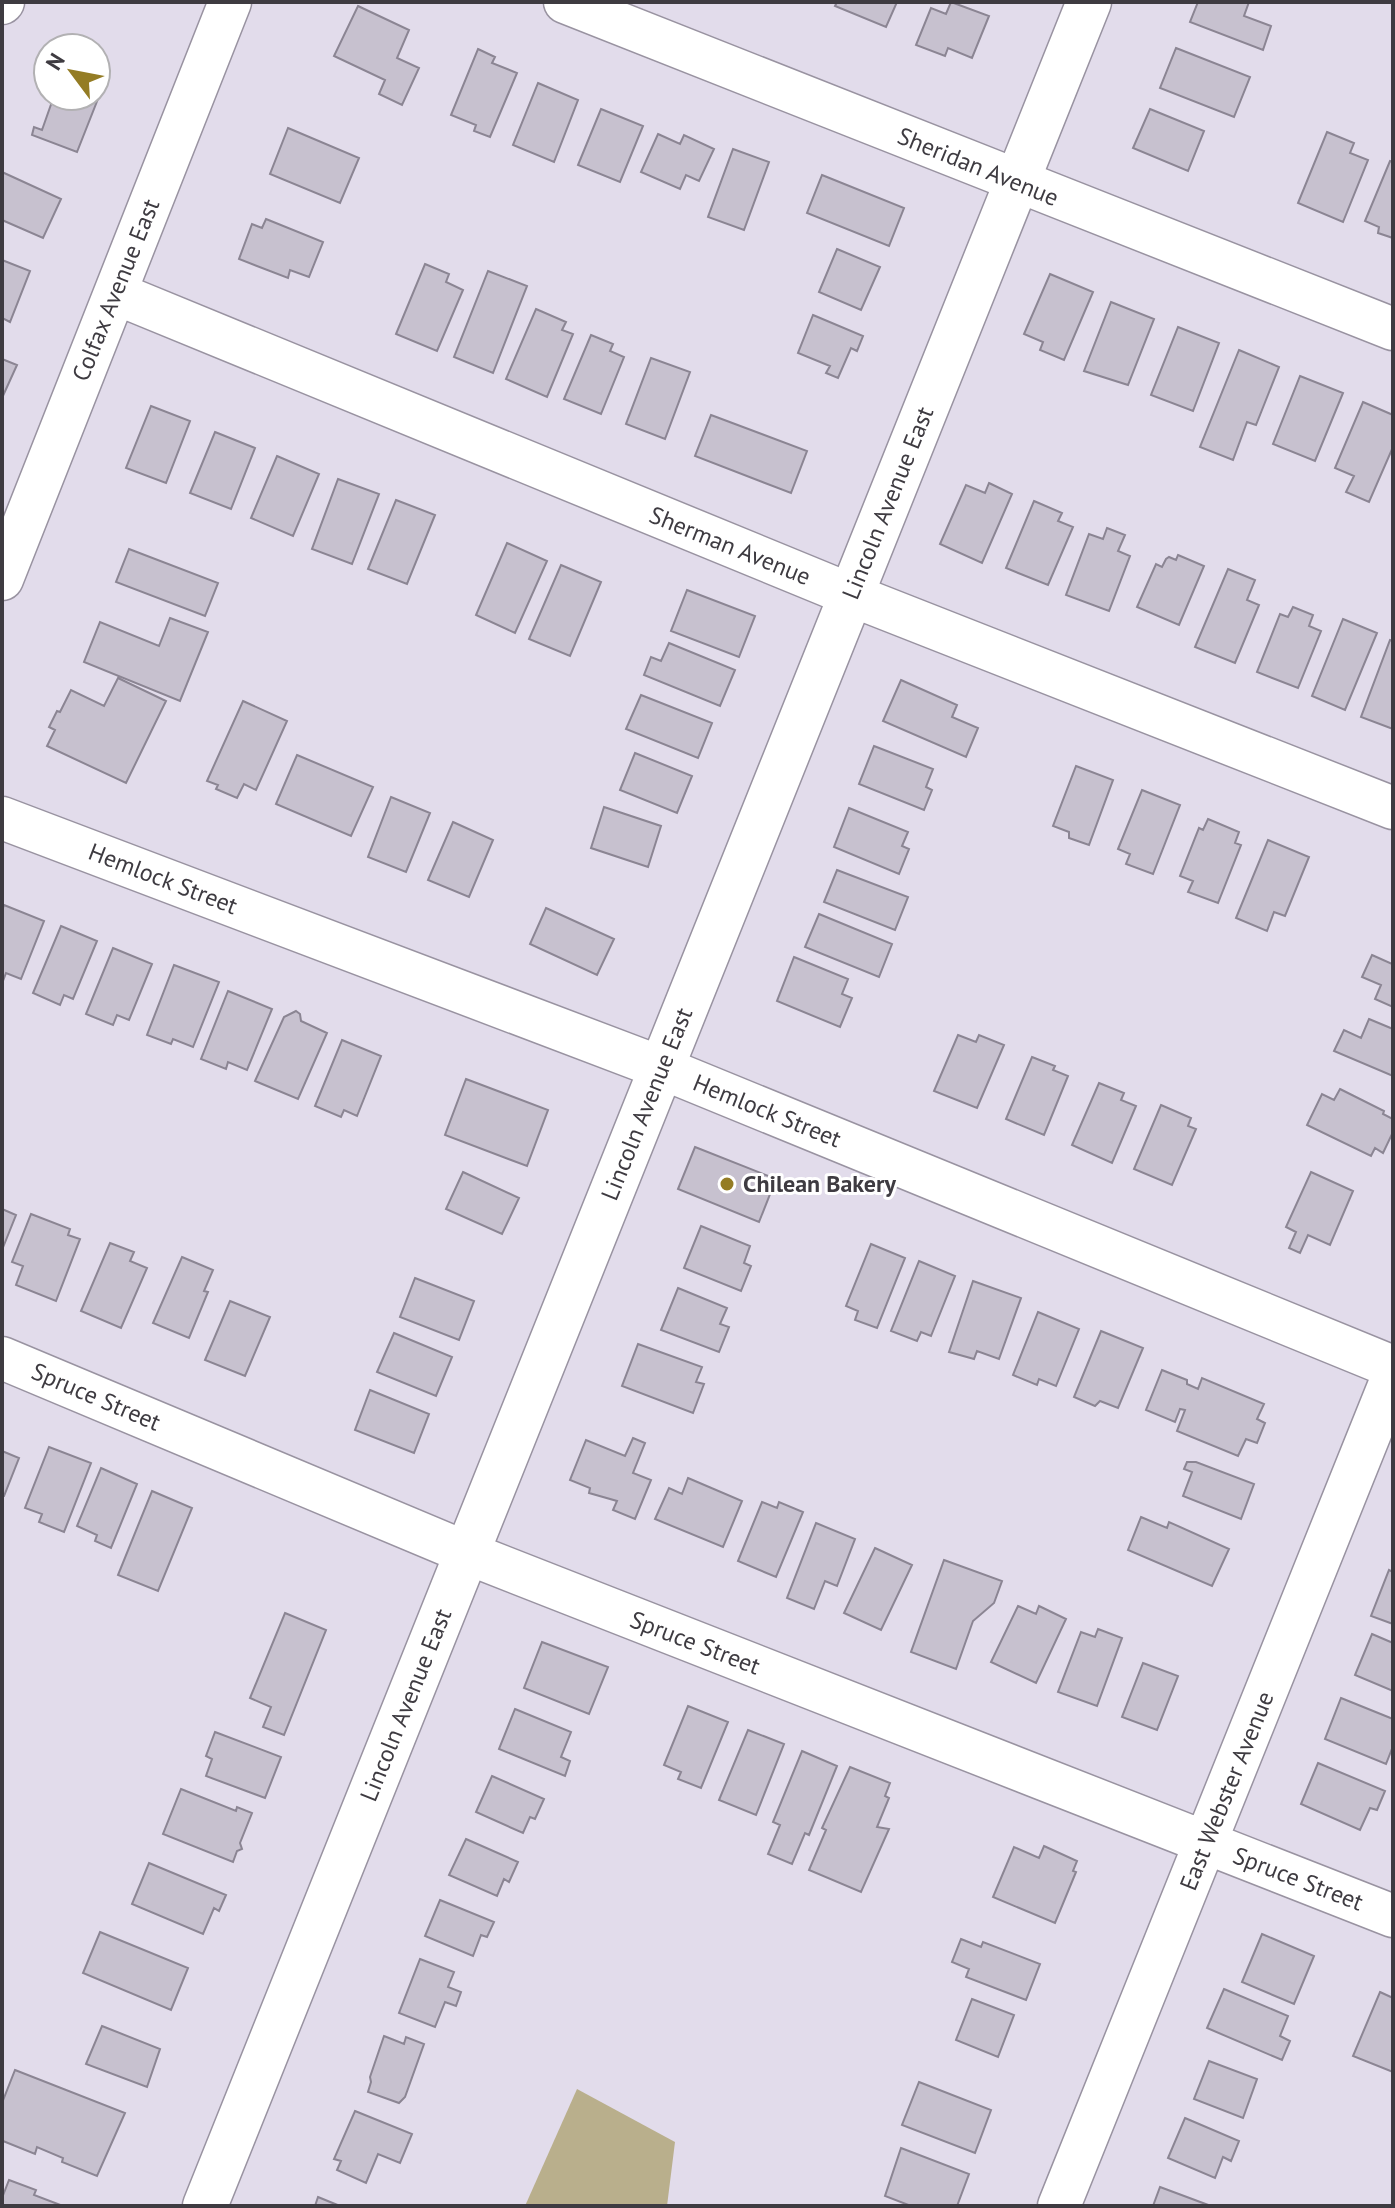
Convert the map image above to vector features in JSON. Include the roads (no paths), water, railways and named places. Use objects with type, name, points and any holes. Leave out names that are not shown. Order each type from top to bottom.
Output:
[{"type":"street","name":"Colfax Avenue East","points":[[2,579],[230,2]]},
{"type":"street","name":"Sheridan Avenue","points":[[565,2],[1393,329]]},
{"type":"street","name":"Lincoln Avenue East","points":[[205,2206],[1089,2]]},
{"type":"street","name":"Sherman Avenue","points":[[115,293],[851,595],[1393,808]]},
{"type":"street","name":"Hemlock Street","points":[[2,818],[662,1068],[1393,1367]]},
{"type":"street","name":"Spruce Street","points":[[2,1358],[467,1553],[1393,1916]]},
{"type":"street","name":"East Webster Avenue","points":[[1059,2206],[1393,1376]]},
{"type":"place","name":"Chilean Bakery","points":[[727,1184]]}]
